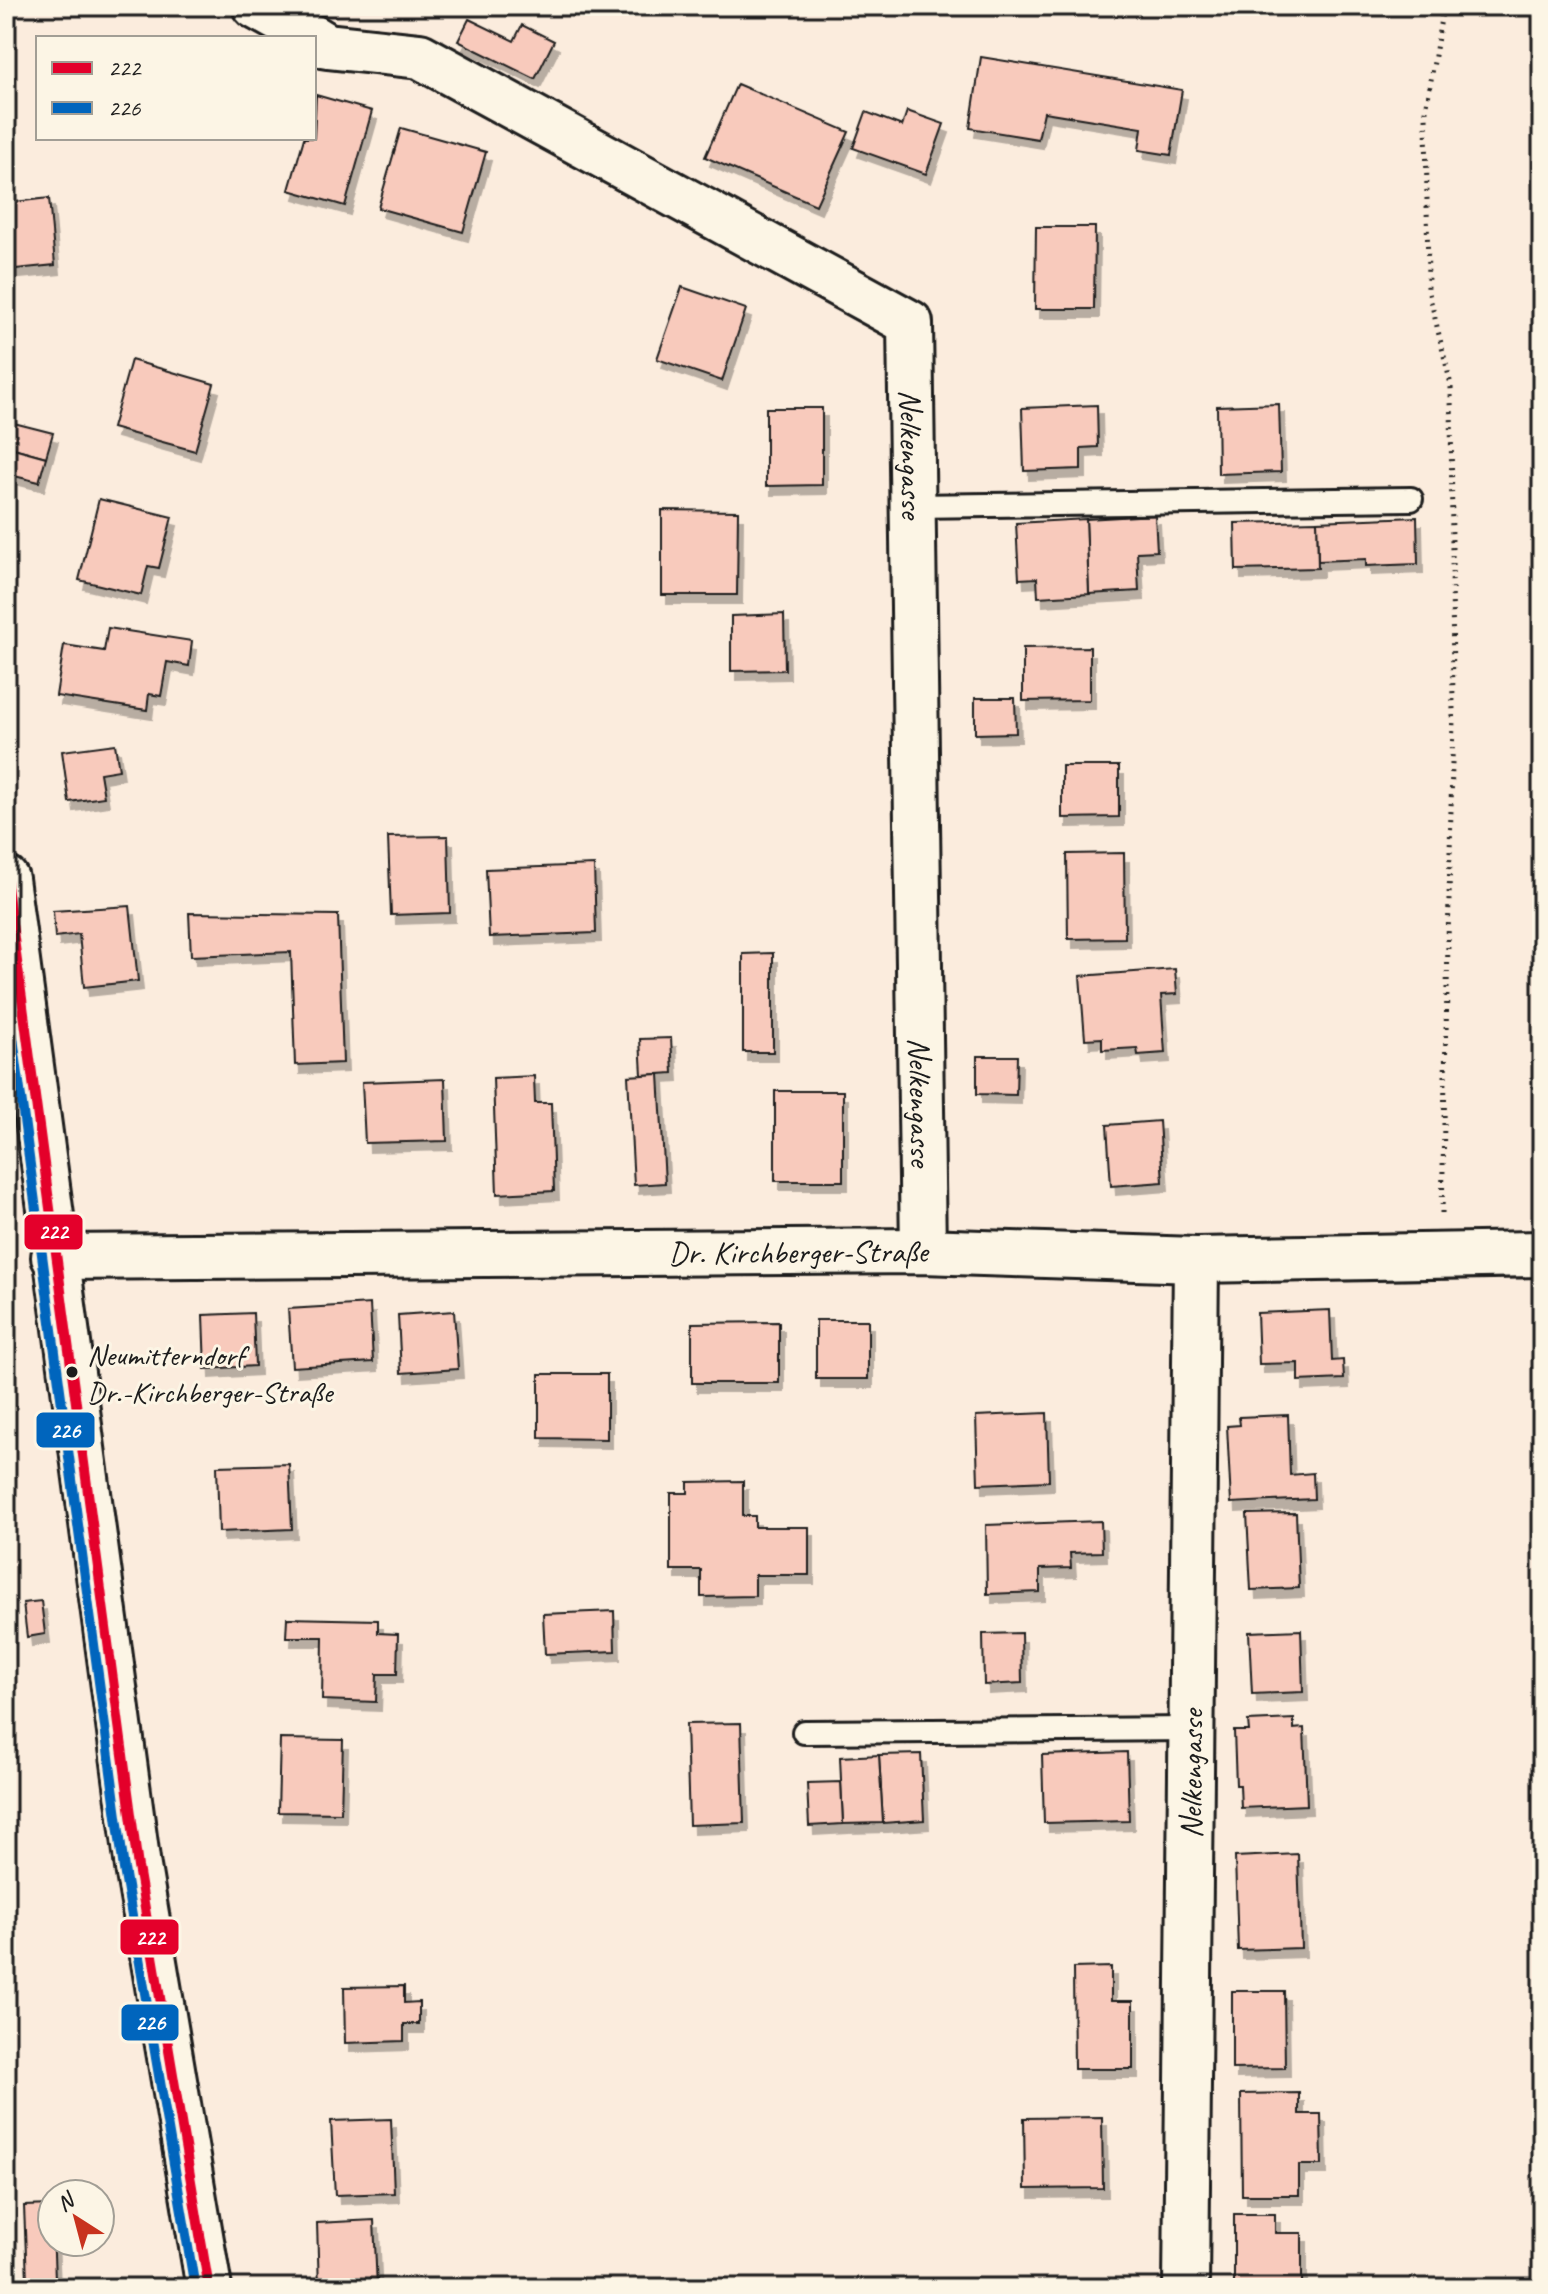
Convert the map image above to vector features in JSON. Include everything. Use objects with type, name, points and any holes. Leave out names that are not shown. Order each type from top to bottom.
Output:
[{"type":"street","name":"Nelkengasse","points":[[255,6],[310,36]]},
{"type":"street","name":"Nelkengasse","points":[[316,39],[327,46],[420,56],[910,323],[923,1251]]},
{"type":"street","points":[[6,879],[54,1257],[138,1867],[209,2288]]},
{"type":"street","name":"Dr. Kirchberger-Straße","points":[[54,1257],[923,1251],[1196,1260],[1542,1254]]},
{"type":"street","name":"Nelkengasse","points":[[1186,2288],[1196,1260]]},
{"type":"lane","points":[[912,506],[1411,499]]},
{"type":"lane","points":[[804,1732],[1191,1729]]},
{"type":"path","points":[[1400,1256],[1423,1227],[1442,1218],[1453,719],[1451,385],[1428,289],[1426,125],[1443,6]]},
{"type":"building","points":[[469,19],[514,41],[522,25],[554,41],[535,79],[458,41]]},
{"type":"building","points":[[981,57],[1182,90],[1171,155],[1139,150],[1142,128],[1044,112],[1038,139],[970,128]]},
{"type":"building","points":[[737,84],[849,132],[816,205],[705,157]]},
{"type":"building","points":[[316,95],[372,111],[345,206],[289,190],[303,140],[316,140]]},
{"type":"building","points":[[907,111],[944,124],[926,174],[853,148],[866,112],[902,126]]},
{"type":"building","points":[[401,128],[486,152],[463,232],[378,208]]},
{"type":"building","points":[[49,198],[55,265],[6,270],[6,203]]},
{"type":"building","points":[[1036,227],[1095,227],[1094,309],[1035,309]]},
{"type":"building","points":[[682,287],[746,309],[722,381],[657,359]]},
{"type":"building","points":[[131,360],[214,384],[195,451],[112,428]]},
{"type":"building","points":[[1279,404],[1281,472],[1218,474],[1217,406]]},
{"type":"building","points":[[1097,405],[1098,447],[1081,448],[1081,469],[1024,471],[1022,408]]},
{"type":"building","points":[[766,408],[822,408],[822,485],[766,486]]},
{"type":"building","points":[[6,421],[53,433],[46,457],[6,446]]},
{"type":"building","points":[[6,446],[46,457],[39,482],[6,474]]},
{"type":"building","points":[[99,499],[172,517],[159,568],[148,566],[141,595],[79,580]]},
{"type":"building","points":[[662,510],[738,511],[737,595],[662,595]]},
{"type":"building","points":[[1155,515],[1157,551],[1137,552],[1139,591],[1089,594],[1086,519]]},
{"type":"building","points":[[1417,517],[1418,564],[1366,566],[1366,559],[1318,561],[1317,521]]},
{"type":"building","points":[[1086,519],[1089,594],[1038,597],[1037,578],[1019,579],[1016,523]]},
{"type":"building","points":[[1317,521],[1318,568],[1236,570],[1235,523]]},
{"type":"building","points":[[784,614],[785,670],[731,671],[731,616]]},
{"type":"building","points":[[108,628],[192,641],[189,666],[167,662],[161,696],[149,694],[147,710],[56,696],[64,645],[104,651]]},
{"type":"building","points":[[1090,647],[1090,700],[1023,701],[1023,648]]},
{"type":"building","points":[[975,698],[1015,698],[1016,733],[975,734]]},
{"type":"building","points":[[115,744],[119,770],[100,773],[104,797],[69,802],[62,751]]},
{"type":"building","points":[[1062,766],[1119,766],[1119,817],[1062,818]]},
{"type":"building","points":[[448,836],[450,913],[391,915],[388,837]]},
{"type":"building","points":[[1124,853],[1125,938],[1068,939],[1067,854]]},
{"type":"building","points":[[594,865],[596,933],[489,937],[486,869]]},
{"type":"building","points":[[130,906],[138,981],[84,987],[79,934],[55,937],[53,911]]},
{"type":"building","points":[[189,913],[338,915],[343,1063],[295,1065],[291,952],[191,956]]},
{"type":"building","points":[[773,953],[773,1052],[743,1052],[743,954]]},
{"type":"building","points":[[1175,969],[1177,994],[1161,995],[1165,1053],[1138,1055],[1137,1048],[1102,1050],[1102,1038],[1085,1039],[1080,976]]},
{"type":"building","points":[[671,1038],[673,1073],[642,1075],[640,1039]]},
{"type":"building","points":[[977,1056],[1017,1056],[1016,1095],[977,1094]]},
{"type":"building","points":[[659,1074],[665,1183],[634,1185],[628,1076]]},
{"type":"building","points":[[534,1076],[535,1103],[551,1103],[554,1191],[497,1194],[493,1078]]},
{"type":"building","points":[[445,1079],[447,1141],[365,1143],[362,1082]]},
{"type":"building","points":[[775,1091],[843,1091],[843,1181],[775,1181]]},
{"type":"building","points":[[1159,1121],[1163,1182],[1111,1186],[1107,1125]]},
{"type":"building","points":[[370,1304],[373,1362],[292,1367],[288,1309]]},
{"type":"building","points":[[1330,1310],[1332,1361],[1343,1360],[1344,1379],[1298,1381],[1298,1363],[1259,1364],[1257,1313]]},
{"type":"building","points":[[454,1311],[458,1369],[401,1373],[398,1315]]},
{"type":"building","points":[[253,1313],[255,1366],[205,1369],[203,1315]]},
{"type":"building","points":[[816,1320],[868,1320],[868,1379],[816,1379]]},
{"type":"building","points":[[779,1322],[779,1383],[692,1383],[692,1323]]},
{"type":"building","points":[[539,1374],[607,1374],[607,1439],[539,1438]]},
{"type":"building","points":[[1047,1413],[1049,1481],[978,1484],[976,1416]]},
{"type":"building","points":[[1288,1415],[1290,1475],[1313,1473],[1314,1499],[1231,1503],[1227,1426],[1240,1425],[1239,1417]]},
{"type":"building","points":[[289,1464],[292,1529],[219,1532],[217,1466]]},
{"type":"building","points":[[743,1481],[743,1516],[755,1516],[755,1527],[809,1527],[809,1575],[755,1575],[755,1596],[701,1597],[701,1570],[671,1570],[671,1493],[688,1493],[688,1482]]},
{"type":"building","points":[[1296,1513],[1299,1588],[1251,1590],[1247,1514]]},
{"type":"building","points":[[1101,1521],[1102,1552],[1070,1553],[1071,1568],[1040,1569],[1040,1592],[987,1594],[986,1525]]},
{"type":"building","points":[[41,1601],[45,1634],[27,1637],[23,1603]]},
{"type":"building","points":[[614,1611],[615,1651],[545,1654],[543,1614]]},
{"type":"building","points":[[287,1618],[378,1620],[378,1633],[398,1634],[397,1674],[377,1674],[376,1702],[322,1700],[323,1637],[286,1637]]},
{"type":"building","points":[[1301,1630],[1303,1692],[1252,1694],[1249,1632]]},
{"type":"building","points":[[1021,1633],[1022,1683],[984,1685],[983,1634]]},
{"type":"building","points":[[1294,1719],[1294,1729],[1304,1728],[1307,1805],[1241,1808],[1240,1785],[1236,1785],[1234,1731],[1249,1731],[1248,1721]]},
{"type":"building","points":[[741,1723],[744,1823],[689,1825],[686,1724]]},
{"type":"building","points":[[280,1739],[343,1740],[341,1813],[278,1812]]},
{"type":"building","points":[[1127,1752],[1129,1821],[1044,1823],[1042,1755]]},
{"type":"building","points":[[921,1754],[924,1820],[883,1823],[879,1755]]},
{"type":"building","points":[[879,1755],[883,1823],[843,1824],[840,1757]]},
{"type":"building","points":[[841,1782],[843,1824],[809,1826],[807,1783]]},
{"type":"building","points":[[1298,1854],[1301,1948],[1238,1950],[1235,1857]]},
{"type":"building","points":[[1111,1967],[1111,2001],[1133,2001],[1133,2069],[1074,2069],[1073,1968]]},
{"type":"building","points":[[404,1986],[404,2003],[419,2002],[419,2024],[404,2024],[404,2041],[345,2043],[344,1987]]},
{"type":"building","points":[[1232,1991],[1284,1991],[1285,2068],[1232,2069]]},
{"type":"building","points":[[1299,2093],[1299,2114],[1321,2114],[1322,2165],[1299,2165],[1299,2195],[1242,2195],[1241,2094]]},
{"type":"building","points":[[1102,2117],[1103,2188],[1025,2189],[1024,2118]]},
{"type":"building","points":[[391,2119],[394,2193],[335,2195],[331,2121]]},
{"type":"building","points":[[24,2206],[36,2206],[36,2258],[54,2258],[55,2279],[27,2280]]},
{"type":"building","points":[[1234,2214],[1275,2214],[1275,2233],[1302,2233],[1302,2288],[1234,2288]]},
{"type":"building","points":[[374,2220],[377,2288],[319,2288],[317,2223]]},
{"type":"transit line","name":"222","points":[[6,879],[138,1867],[209,2288]]},
{"type":"transit line","name":"226","points":[[6,985],[124,1869],[195,2288]]},
{"type":"place","name":"Neumitterndorf Dr.-Kirchberger-Straße","points":[[72,1372]]}]
